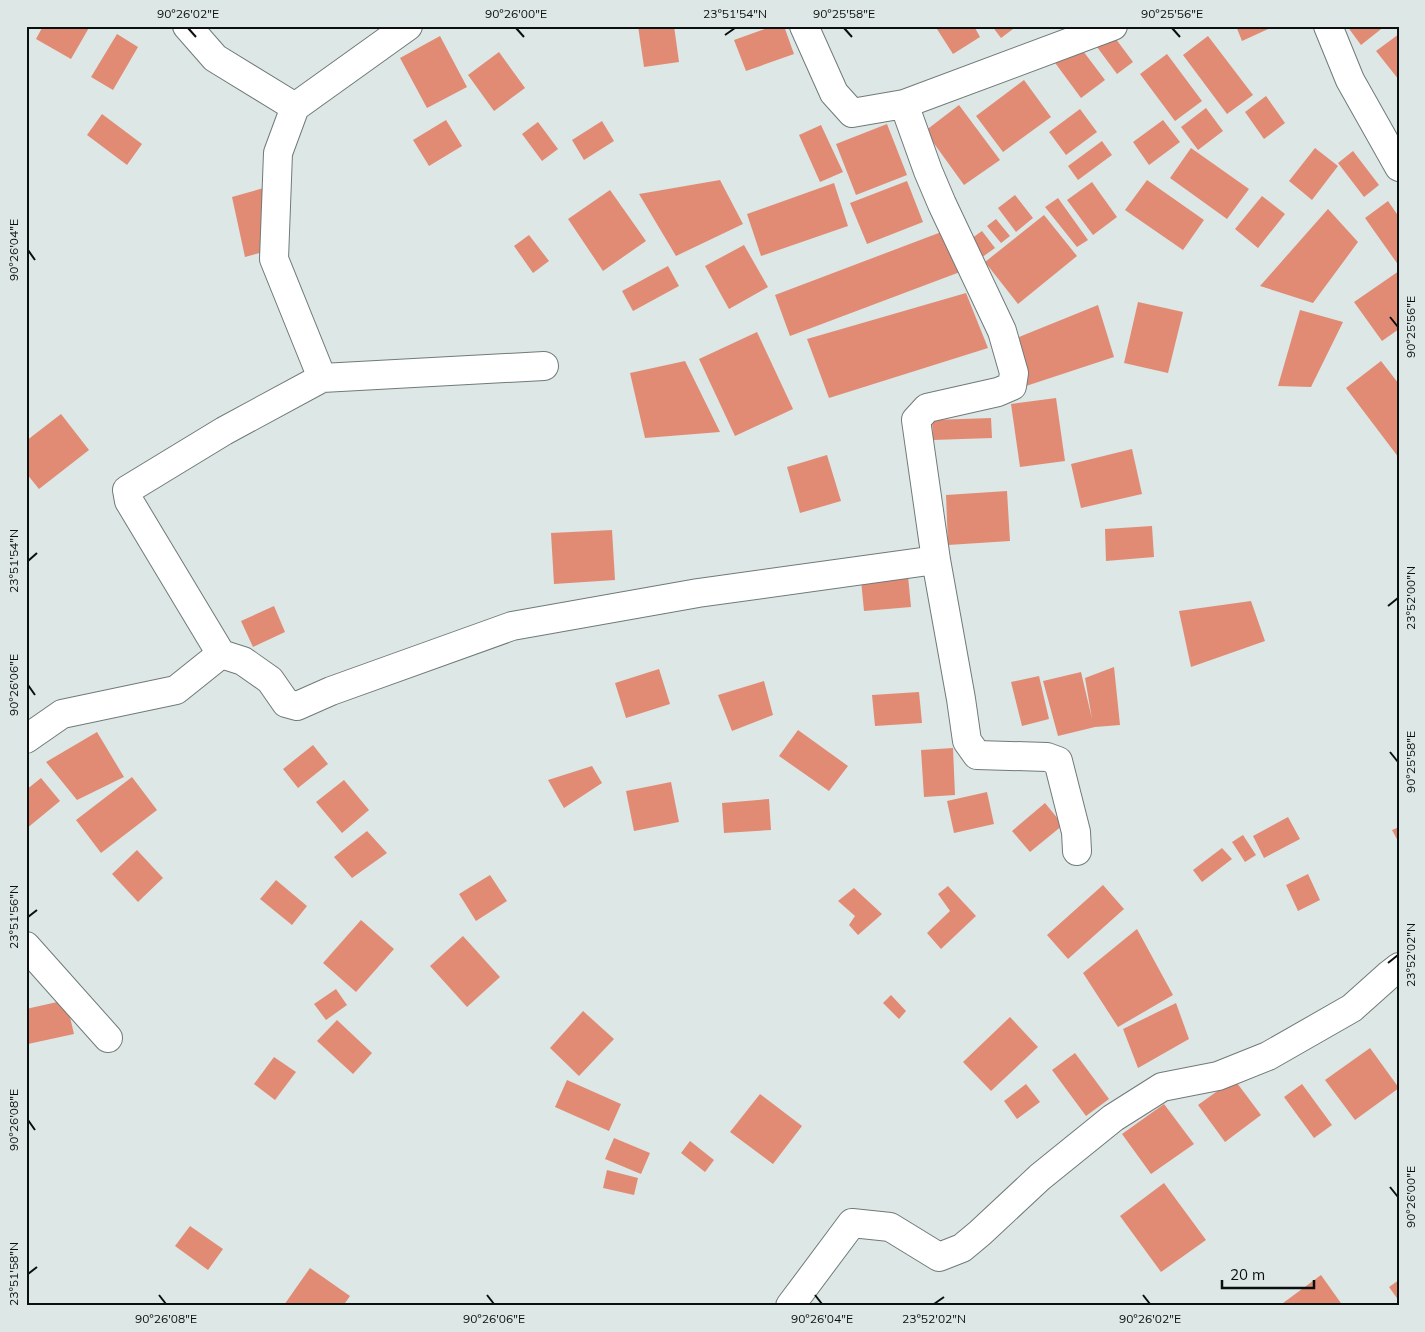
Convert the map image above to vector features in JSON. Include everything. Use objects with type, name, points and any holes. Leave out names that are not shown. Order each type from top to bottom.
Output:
[{"type":"street","points":[[186,26],[216,58],[295,107]]},
{"type":"street","points":[[322,378],[274,259],[278,153],[295,107],[408,26]]},
{"type":"street","points":[[804,26],[834,93],[852,113],[904,104],[1113,26]]},
{"type":"street","points":[[1328,26],[1350,80],[1399,167]]},
{"type":"street","points":[[904,104],[942,204],[1002,331],[1014,372],[1012,386],[998,392],[927,408],[916,420],[936,560],[967,741],[977,754],[1047,757],[1058,761],[1076,832],[1077,850]]},
{"type":"street","points":[[544,366],[322,378],[224,431],[127,490],[130,501],[221,654],[243,661],[270,680],[286,703],[297,706],[331,691],[512,626],[698,593],[936,560]]},
{"type":"street","points":[[26,739],[62,714],[176,690],[221,654]]},
{"type":"street","points":[[26,946],[108,1038]]},
{"type":"street","points":[[790,1306],[852,1223],[890,1227],[939,1257],[962,1248],[1040,1177],[1113,1118],[1162,1087],[1218,1076],[1268,1056],[1352,1008],[1399,967]]},
{"type":"building","points":[[43,26],[90,26],[71,59],[36,39]]},
{"type":"building","points":[[638,26],[674,26],[679,62],[644,67]]},
{"type":"building","points":[[773,26],[784,26],[794,54],[746,71],[734,40]]},
{"type":"building","points":[[935,26],[974,26],[980,37],[953,54]]},
{"type":"building","points":[[992,26],[1017,26],[1001,38]]},
{"type":"building","points":[[1236,26],[1275,26],[1242,41]]},
{"type":"building","points":[[1347,26],[1385,26],[1361,45]]},
{"type":"building","points":[[1110,31],[1133,62],[1117,74],[1094,43]]},
{"type":"building","points":[[117,34],[138,47],[113,90],[91,77]]},
{"type":"building","points":[[1399,34],[1399,80],[1376,51]]},
{"type":"building","points":[[440,36],[467,87],[427,108],[400,58]]},
{"type":"building","points":[[1208,36],[1253,95],[1227,114],[1183,55]]},
{"type":"building","points":[[1077,43],[1105,80],[1081,98],[1053,60]]},
{"type":"building","points":[[499,52],[525,88],[494,111],[468,75]]},
{"type":"building","points":[[1167,54],[1202,101],[1175,121],[1140,74]]},
{"type":"building","points":[[1024,80],[1051,117],[1003,152],[976,116]]},
{"type":"building","points":[[1266,96],[1285,123],[1264,139],[1245,112]]},
{"type":"building","points":[[959,105],[1000,160],[964,185],[925,131]]},
{"type":"building","points":[[1206,108],[1223,131],[1198,150],[1181,127]]},
{"type":"building","points":[[1080,109],[1097,132],[1066,155],[1049,132]]},
{"type":"building","points":[[102,114],[142,144],[127,165],[87,135]]},
{"type":"building","points":[[446,120],[462,146],[429,166],[413,140]]},
{"type":"building","points":[[1163,120],[1180,142],[1149,165],[1133,142]]},
{"type":"building","points":[[602,121],[614,141],[584,160],[572,140]]},
{"type":"building","points":[[538,122],[558,149],[542,161],[522,134]]},
{"type":"building","points":[[887,124],[907,175],[856,195],[836,144]]},
{"type":"building","points":[[821,125],[843,172],[820,182],[799,135]]},
{"type":"building","points":[[1102,141],[1112,155],[1078,180],[1068,166]]},
{"type":"building","points":[[1191,148],[1249,189],[1227,219],[1170,178]]},
{"type":"building","points":[[1315,148],[1338,166],[1312,200],[1289,181]]},
{"type":"building","points":[[1353,151],[1379,185],[1364,197],[1338,163]]},
{"type":"building","points":[[720,180],[743,224],[676,256],[639,194]]},
{"type":"building","points":[[1147,180],[1204,220],[1183,250],[1125,210]]},
{"type":"building","points":[[907,181],[923,222],[867,244],[850,203]]},
{"type":"building","points":[[1092,182],[1117,217],[1093,235],[1067,200]]},
{"type":"building","points":[[834,183],[848,226],[761,256],[747,214]]},
{"type":"building","points":[[267,187],[274,249],[245,257],[232,197]]},
{"type":"building","points":[[610,190],[646,241],[603,271],[568,219]]},
{"type":"building","points":[[1015,195],[1033,218],[1016,232],[998,208]]},
{"type":"building","points":[[1262,196],[1285,214],[1258,248],[1235,229]]},
{"type":"building","points":[[1058,198],[1088,240],[1077,247],[1045,207]]},
{"type":"building","points":[[1388,201],[1399,217],[1399,266],[1365,218]]},
{"type":"building","points":[[1328,209],[1358,242],[1313,303],[1260,286]]},
{"type":"building","points":[[1044,215],[1077,256],[1018,304],[985,262]]},
{"type":"building","points":[[996,219],[1010,236],[1001,243],[987,226]]},
{"type":"building","points":[[944,231],[960,272],[790,336],[775,295]]},
{"type":"building","points":[[982,231],[995,248],[981,258],[968,241]]},
{"type":"building","points":[[529,235],[549,261],[533,273],[514,246]]},
{"type":"building","points":[[744,245],[768,287],[729,309],[705,266]]},
{"type":"building","points":[[668,266],[679,286],[633,311],[622,291]]},
{"type":"building","points":[[1399,271],[1399,329],[1382,341],[1354,302]]},
{"type":"building","points":[[966,293],[988,348],[829,398],[807,339]]},
{"type":"building","points":[[1138,302],[1183,312],[1168,373],[1124,363]]},
{"type":"building","points":[[1098,305],[1114,357],[1026,386],[1019,337]]},
{"type":"building","points":[[1300,310],[1343,322],[1311,387],[1278,386]]},
{"type":"building","points":[[757,332],[793,409],[735,436],[699,359]]},
{"type":"building","points":[[685,361],[720,432],[645,438],[630,373]]},
{"type":"building","points":[[1381,361],[1399,384],[1399,458],[1346,388]]},
{"type":"building","points":[[1056,398],[1065,461],[1020,467],[1011,404]]},
{"type":"building","points":[[61,414],[89,450],[39,489],[26,473],[26,441]]},
{"type":"building","points":[[991,418],[992,438],[933,440],[932,420]]},
{"type":"building","points":[[1132,449],[1142,494],[1081,508],[1071,464]]},
{"type":"building","points":[[827,455],[841,501],[800,513],[787,467]]},
{"type":"building","points":[[1007,491],[1010,541],[948,545],[946,495]]},
{"type":"building","points":[[1152,526],[1154,557],[1106,561],[1105,529]]},
{"type":"building","points":[[612,530],[615,580],[554,584],[551,533]]},
{"type":"building","points":[[908,576],[911,607],[864,611],[861,580]]},
{"type":"building","points":[[1251,601],[1265,641],[1191,667],[1179,611]]},
{"type":"building","points":[[274,606],[285,632],[253,647],[241,621]]},
{"type":"building","points":[[1114,667],[1120,725],[1095,727],[1058,736],[1043,681],[1081,672],[1092,719],[1085,678]]},
{"type":"building","points":[[659,669],[670,704],[626,718],[615,683]]},
{"type":"building","points":[[1039,676],[1049,719],[1022,726],[1011,682]]},
{"type":"building","points":[[764,681],[773,715],[732,731],[718,695]]},
{"type":"building","points":[[919,692],[922,723],[875,726],[872,695]]},
{"type":"building","points":[[798,730],[848,766],[829,791],[779,756]]},
{"type":"building","points":[[97,732],[124,777],[77,800],[46,762]]},
{"type":"building","points":[[313,745],[328,764],[298,788],[283,769]]},
{"type":"building","points":[[953,748],[955,795],[924,797],[921,750]]},
{"type":"building","points":[[592,766],[602,783],[564,808],[548,780]]},
{"type":"building","points":[[132,777],[157,810],[101,853],[76,820]]},
{"type":"building","points":[[41,778],[60,801],[26,829],[26,790]]},
{"type":"building","points":[[344,780],[369,810],[342,833],[316,802]]},
{"type":"building","points":[[671,782],[679,822],[634,831],[626,791]]},
{"type":"building","points":[[987,792],[994,824],[954,833],[947,801]]},
{"type":"building","points":[[769,799],[771,830],[724,833],[722,803]]},
{"type":"building","points":[[1045,803],[1063,825],[1030,852],[1012,831]]},
{"type":"building","points":[[1288,817],[1300,839],[1264,858],[1253,836]]},
{"type":"building","points":[[1399,827],[1399,843],[1392,830]]},
{"type":"building","points":[[367,831],[387,853],[352,878],[334,857]]},
{"type":"building","points":[[1243,835],[1256,855],[1245,862],[1232,842]]},
{"type":"building","points":[[1222,848],[1232,859],[1202,882],[1193,870]]},
{"type":"building","points":[[137,850],[163,878],[138,902],[112,874]]},
{"type":"building","points":[[1308,874],[1320,900],[1298,911],[1286,885]]},
{"type":"building","points":[[490,875],[507,901],[476,921],[459,894]]},
{"type":"building","points":[[276,880],[307,906],[292,925],[260,899]]},
{"type":"building","points":[[1103,885],[1124,909],[1068,959],[1047,935]]},
{"type":"building","points":[[948,886],[976,916],[941,949],[927,933],[950,911],[938,894]]},
{"type":"building","points":[[854,888],[882,914],[858,935],[849,925],[855,916],[838,901]]},
{"type":"building","points":[[361,920],[394,949],[356,992],[323,963]]},
{"type":"building","points":[[1137,929],[1173,995],[1118,1027],[1083,973]]},
{"type":"building","points":[[463,936],[500,977],[467,1007],[430,966]]},
{"type":"building","points":[[336,989],[347,1005],[326,1020],[314,1004]]},
{"type":"building","points":[[891,995],[906,1011],[899,1019],[883,1003]]},
{"type":"building","points":[[66,1000],[74,1034],[28,1044],[26,1009]]},
{"type":"building","points":[[1176,1003],[1189,1039],[1138,1068],[1123,1029]]},
{"type":"building","points":[[583,1011],[614,1039],[579,1076],[550,1048]]},
{"type":"building","points":[[1010,1017],[1038,1047],[991,1091],[963,1062]]},
{"type":"building","points":[[337,1020],[372,1053],[353,1074],[317,1041]]},
{"type":"building","points":[[1370,1048],[1399,1088],[1355,1120],[1325,1080]]},
{"type":"building","points":[[1075,1053],[1109,1099],[1086,1116],[1052,1070]]},
{"type":"building","points":[[274,1057],[296,1072],[275,1100],[254,1084]]},
{"type":"building","points":[[1234,1079],[1261,1115],[1225,1142],[1198,1105]]},
{"type":"building","points":[[567,1080],[621,1104],[609,1131],[555,1107]]},
{"type":"building","points":[[1026,1084],[1040,1102],[1017,1119],[1004,1101]]},
{"type":"building","points":[[1302,1084],[1332,1125],[1314,1138],[1284,1097]]},
{"type":"building","points":[[760,1094],[802,1126],[773,1164],[730,1132]]},
{"type":"building","points":[[1164,1104],[1194,1144],[1151,1174],[1122,1134]]},
{"type":"building","points":[[614,1138],[650,1153],[641,1174],[605,1159]]},
{"type":"building","points":[[690,1141],[714,1160],[705,1172],[681,1153]]},
{"type":"building","points":[[607,1170],[638,1178],[634,1195],[603,1188]]},
{"type":"building","points":[[1164,1183],[1206,1240],[1161,1272],[1120,1216]]},
{"type":"building","points":[[190,1226],[223,1249],[208,1270],[175,1246]]},
{"type":"building","points":[[310,1268],[350,1296],[343,1306],[284,1305]]},
{"type":"building","points":[[1321,1275],[1343,1306],[1279,1306]]},
{"type":"building","points":[[1399,1280],[1399,1301],[1389,1287]]}]
